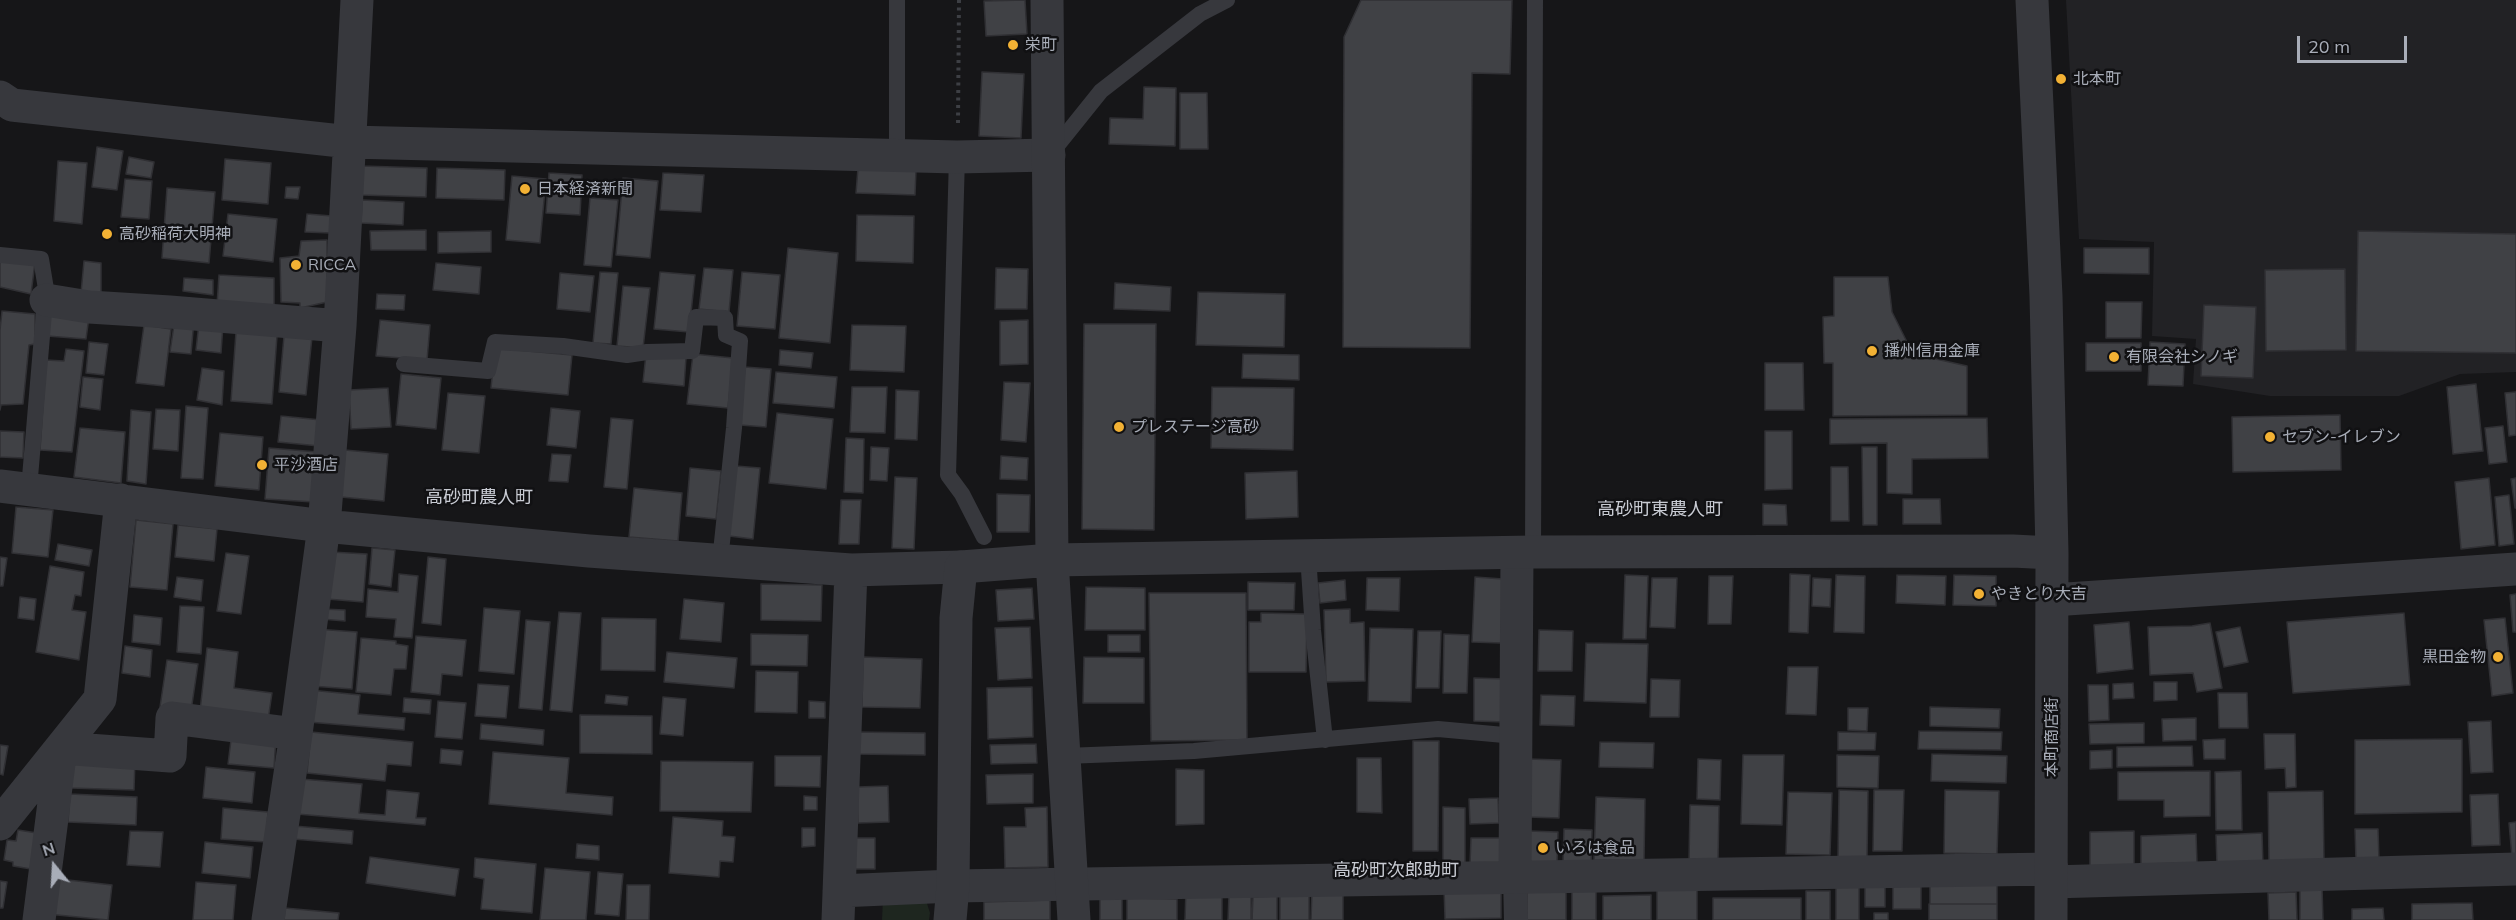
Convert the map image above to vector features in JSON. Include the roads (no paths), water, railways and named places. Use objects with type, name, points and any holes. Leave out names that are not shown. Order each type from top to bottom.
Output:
[{"type":"street","points":[[268,920],[324,526],[340,326],[357,0]]},
{"type":"street","points":[[1047,0],[1052,560],[1074,920]]},
{"type":"street","name":"本町商店街","points":[[2032,0],[2045,273],[2052,554],[2051,920]]},
{"type":"street","points":[[0,97],[12,105],[350,142],[957,157],[1049,155]]},
{"type":"street","points":[[46,300],[88,308],[170,312],[340,326]]},
{"type":"street","points":[[15,488],[324,526],[589,551],[851,570],[961,567],[1052,560],[1525,552],[2013,552],[2052,554]]},
{"type":"street","points":[[0,824],[100,699],[121,501]]},
{"type":"street","points":[[1516,920],[1515,735],[1525,552]]},
{"type":"street","points":[[950,920],[953,886],[956,618],[961,567]]},
{"type":"street","points":[[2052,600],[2516,569]]},
{"type":"street","points":[[851,570],[839,906],[953,886],[1515,876],[2051,875],[2516,869]]},
{"type":"street","points":[[61,748],[170,756],[172,718],[296,734]]},
{"type":"street","points":[[39,920],[61,748]]},
{"type":"lane","points":[[897,0],[897,155]]},
{"type":"lane","points":[[1049,155],[1101,91],[1200,14],[1227,0]]},
{"type":"lane","points":[[1525,552],[1535,0]]},
{"type":"lane","points":[[957,157],[948,475],[962,494],[984,537]]},
{"type":"lane","points":[[0,255],[41,259],[46,300],[15,488]]},
{"type":"lane","points":[[404,364],[488,371],[495,342],[563,346],[627,355],[692,351],[696,317],[724,318],[726,335],[740,341],[734,428],[720,561]]},
{"type":"lane","points":[[1308,555],[1313,630],[1325,740]]},
{"type":"lane","points":[[1065,756],[1194,751],[1438,729],[1515,735]]},
{"type":"place","name":"栄町","points":[[1013,45]]},
{"type":"place","name":"北本町","points":[[2061,79]]},
{"type":"place","name":"日本経済新聞","points":[[525,189]]},
{"type":"place","name":"高砂稲荷大明神","points":[[107,234]]},
{"type":"place","name":"RICCA","points":[[296,265]]},
{"type":"place","name":"播州信用金庫","points":[[1872,351]]},
{"type":"place","name":"有限会社シノギ","points":[[2114,357]]},
{"type":"place","name":"プレステージ高砂","points":[[1119,427]]},
{"type":"place","name":"セブン-イレブン","points":[[2270,437]]},
{"type":"place","name":"平沙酒店","points":[[262,465]]},
{"type":"place","name":"やきとり大吉","points":[[1979,594]]},
{"type":"place","name":"黒田金物","points":[[2498,657]]},
{"type":"place","name":"いろは食品","points":[[1543,848]]},
{"type":"district","name":"高砂町農人町","points":[[479,498]]},
{"type":"district","name":"高砂町東農人町","points":[[1660,510]]},
{"type":"district","name":"高砂町次郎助町","points":[[1396,871]]}]
